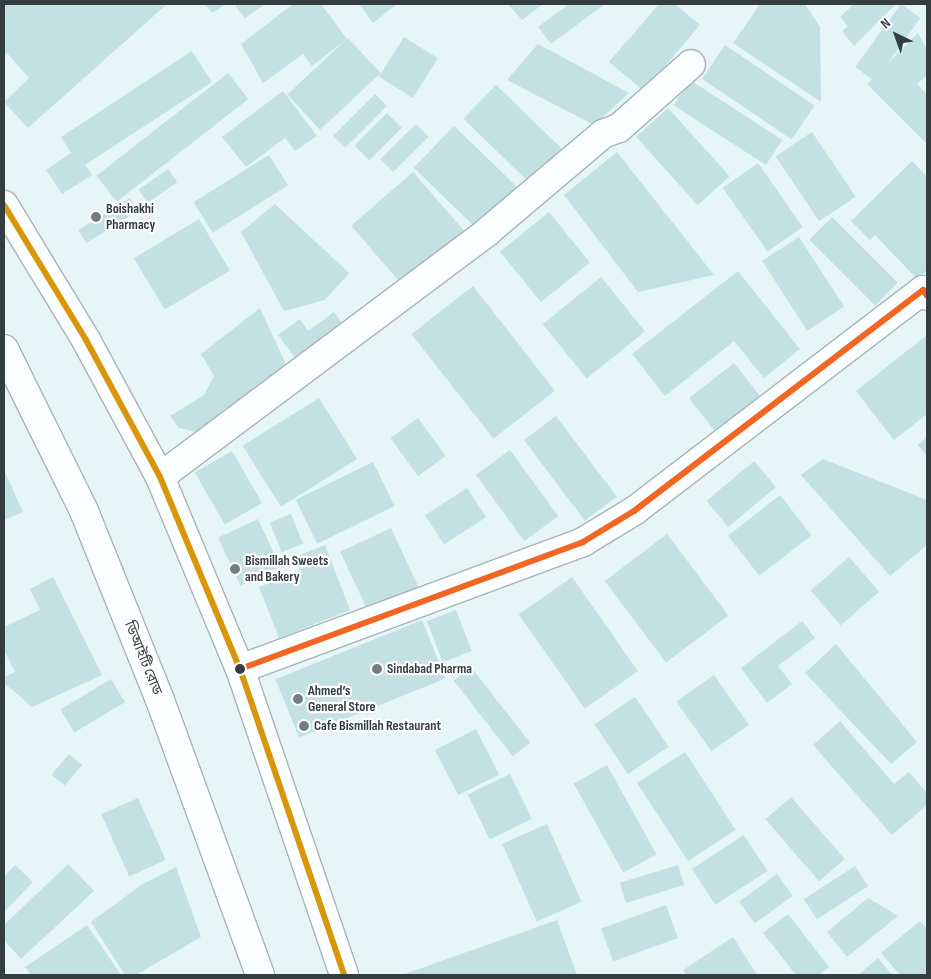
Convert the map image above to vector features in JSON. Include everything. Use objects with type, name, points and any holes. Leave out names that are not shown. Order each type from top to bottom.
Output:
[{"type":"main road","points":[[160,476],[488,232],[603,134],[619,128],[691,64]]},
{"type":"main road","points":[[4,206],[86,340],[160,476],[240,669],[344,975]]},
{"type":"main road","points":[[240,669],[583,542],[641,505],[922,290],[927,296]]},
{"type":"main road","name":"ডিআইটি রোড","points":[[4,349],[84,511],[160,700],[260,975]]},
{"type":"building","points":[[4,4],[166,5],[28,128],[4,102],[29,78],[7,53],[4,56]]},
{"type":"building","points":[[205,4],[226,4],[212,13]]},
{"type":"building","points":[[234,4],[265,4],[245,18]]},
{"type":"building","points":[[293,4],[321,4],[347,39],[312,66],[303,54],[263,83],[241,44]]},
{"type":"building","points":[[359,4],[397,4],[373,23]]},
{"type":"building","points":[[508,4],[543,4],[522,20]]},
{"type":"building","points":[[569,4],[605,4],[551,44],[538,27]]},
{"type":"building","points":[[659,4],[675,4],[700,25],[644,91],[609,62]]},
{"type":"building","points":[[760,4],[805,4],[820,27],[821,102],[733,43]]},
{"type":"building","points":[[854,4],[896,4],[854,46],[842,31],[848,26],[840,17]]},
{"type":"building","points":[[901,4],[920,18],[875,81],[855,67]]},
{"type":"building","points":[[918,33],[927,50],[927,75],[917,84],[927,94],[927,144],[867,84]]},
{"type":"building","points":[[404,37],[438,58],[413,98],[379,77]]},
{"type":"building","points":[[348,38],[381,73],[320,130],[287,95]]},
{"type":"building","points":[[538,44],[629,93],[594,125],[507,80]]},
{"type":"building","points":[[725,45],[815,105],[792,139],[702,79]]},
{"type":"building","points":[[192,51],[212,82],[85,165],[92,175],[62,194],[46,170],[71,153],[61,137]]},
{"type":"building","points":[[228,73],[248,99],[117,202],[96,176]]},
{"type":"building","points":[[690,80],[782,140],[766,165],[674,105]]},
{"type":"building","points":[[496,85],[561,148],[529,182],[463,119]]},
{"type":"building","points":[[283,91],[317,136],[295,151],[285,138],[246,167],[222,137]]},
{"type":"building","points":[[375,94],[387,106],[345,148],[333,136]]},
{"type":"building","points":[[668,108],[730,176],[698,205],[636,137]]},
{"type":"building","points":[[387,113],[402,128],[369,160],[354,146]]},
{"type":"building","points":[[416,124],[429,137],[393,172],[381,159]]},
{"type":"building","points":[[454,126],[519,189],[479,231],[414,168]]},
{"type":"building","points":[[812,132],[856,197],[819,221],[776,157]]},
{"type":"building","points":[[617,152],[714,275],[638,292],[564,195]]},
{"type":"building","points":[[269,155],[288,186],[213,233],[194,202]]},
{"type":"building","points":[[912,161],[927,177],[927,270],[918,280],[875,235],[870,240],[851,221]]},
{"type":"building","points":[[758,163],[803,227],[768,252],[723,188]]},
{"type":"building","points":[[168,169],[177,182],[148,203],[139,190]]},
{"type":"building","points":[[413,172],[464,231],[402,285],[351,226]]},
{"type":"building","points":[[130,198],[138,211],[86,243],[78,230]]},
{"type":"building","points":[[275,204],[349,273],[325,300],[284,311],[241,232]]},
{"type":"building","points":[[549,212],[590,263],[541,302],[500,252]]},
{"type":"building","points":[[832,217],[898,283],[875,305],[809,240]]},
{"type":"building","points":[[199,219],[230,270],[165,310],[134,258]]},
{"type":"building","points":[[799,237],[844,307],[807,331],[762,261]]},
{"type":"building","points":[[738,271],[800,349],[764,378],[734,341],[665,396],[632,354]]},
{"type":"building","points":[[601,277],[645,331],[587,379],[543,324]]},
{"type":"building","points":[[473,286],[555,391],[493,439],[412,334]]},
{"type":"building","points":[[260,308],[289,371],[208,435],[179,428],[170,416],[204,395],[214,376],[201,354]]},
{"type":"building","points":[[334,312],[342,323],[295,358],[278,335],[300,319],[308,331]]},
{"type":"building","points":[[927,335],[927,414],[894,440],[856,391]]},
{"type":"building","points":[[734,363],[760,396],[715,431],[689,398]]},
{"type":"building","points":[[319,398],[357,459],[281,507],[243,446]]},
{"type":"building","points":[[556,416],[617,497],[585,521],[524,440]]},
{"type":"building","points":[[418,418],[446,456],[418,476],[390,438]]},
{"type":"building","points":[[927,437],[927,456],[918,445]]},
{"type":"building","points":[[510,450],[558,516],[524,541],[476,475]]},
{"type":"building","points":[[232,451],[262,503],[225,524],[195,472]]},
{"type":"building","points":[[823,459],[927,500],[927,545],[890,576],[801,475]]},
{"type":"building","points":[[754,461],[776,487],[728,527],[707,501]]},
{"type":"building","points":[[373,462],[394,506],[317,544],[296,500]]},
{"type":"building","points":[[4,470],[23,512],[4,520]]},
{"type":"building","points":[[467,488],[486,517],[444,545],[425,515]]},
{"type":"building","points":[[780,495],[811,535],[759,576],[728,536]]},
{"type":"building","points":[[291,514],[303,544],[282,552],[270,523]]},
{"type":"building","points":[[258,519],[280,567],[241,586],[218,538]]},
{"type":"building","points":[[391,528],[418,587],[368,611],[340,552]]},
{"type":"building","points":[[667,534],[728,615],[666,662],[605,581]]},
{"type":"building","points":[[325,545],[350,610],[279,638],[259,587],[300,571],[295,557]]},
{"type":"building","points":[[849,557],[879,592],[841,625],[811,590]]},
{"type":"building","points":[[53,577],[102,675],[32,707],[4,683],[4,677],[15,672],[4,650],[4,627],[40,610],[30,589]]},
{"type":"building","points":[[572,577],[638,671],[585,708],[519,614]]},
{"type":"building","points":[[456,610],[472,651],[443,662],[427,621]]},
{"type":"building","points":[[422,620],[446,678],[299,738],[276,679]]},
{"type":"building","points":[[802,621],[815,638],[778,666],[792,684],[767,703],[741,668]]},
{"type":"building","points":[[836,644],[917,742],[891,764],[805,673]]},
{"type":"building","points":[[471,667],[530,743],[513,756],[454,681]]},
{"type":"building","points":[[714,675],[749,725],[711,751],[676,701]]},
{"type":"building","points":[[111,679],[125,702],[74,733],[60,709]]},
{"type":"building","points":[[635,697],[669,747],[628,774],[594,724]]},
{"type":"building","points":[[840,721],[894,784],[909,772],[927,793],[927,805],[892,835],[813,745]]},
{"type":"building","points":[[476,729],[499,774],[458,795],[435,750]]},
{"type":"building","points":[[685,752],[736,830],[688,861],[637,783]]},
{"type":"building","points":[[69,754],[82,765],[65,786],[52,775]]},
{"type":"building","points":[[607,765],[656,854],[623,873],[574,783]]},
{"type":"building","points":[[510,774],[532,819],[490,840],[468,795]]},
{"type":"building","points":[[791,797],[845,859],[819,881],[765,819]]},
{"type":"building","points":[[138,798],[166,860],[129,876],[101,814]]},
{"type":"building","points":[[547,824],[582,902],[537,922],[502,844]]},
{"type":"building","points":[[744,835],[767,871],[715,905],[692,869]]},
{"type":"building","points":[[68,864],[94,891],[21,959],[4,940],[4,925]]},
{"type":"building","points":[[15,865],[33,882],[4,912],[4,876]]},
{"type":"building","points":[[678,865],[684,885],[626,903],[620,883]]},
{"type":"building","points":[[855,866],[868,886],[817,919],[804,899]]},
{"type":"building","points":[[176,867],[201,937],[136,975],[125,975],[91,922],[141,885]]},
{"type":"building","points":[[777,874],[793,896],[755,923],[739,902]]},
{"type":"building","points":[[868,898],[898,916],[847,957],[827,932]]},
{"type":"building","points":[[666,905],[678,938],[613,961],[601,929]]},
{"type":"building","points":[[788,914],[829,967],[819,975],[796,975],[763,933]]},
{"type":"building","points":[[557,920],[577,975],[402,975]]},
{"type":"building","points":[[920,921],[927,929],[927,975],[900,975],[881,953]]},
{"type":"building","points":[[87,925],[121,975],[31,975],[25,967]]},
{"type":"building","points":[[733,937],[757,975],[686,975],[683,970]]},
{"type":"building","points":[[878,958],[892,975],[858,975]]},
{"type":"transit line","points":[[4,205],[86,340],[160,477],[240,669],[344,975]]},
{"type":"transit line","points":[[240,669],[583,542],[634,511],[923,290],[927,296]]},
{"type":"place","name":"Boishakhi Pharmacy","points":[[96,217]]},
{"type":"place","name":"Bismillah Sweets and Bakery","points":[[235,569]]},
{"type":"place","name":"Sindabad Pharma","points":[[377,669]]},
{"type":"place","name":"Ahmed’s General Store","points":[[298,699]]},
{"type":"place","name":"Cafe Bismillah Restaurant","points":[[304,726]]}]
